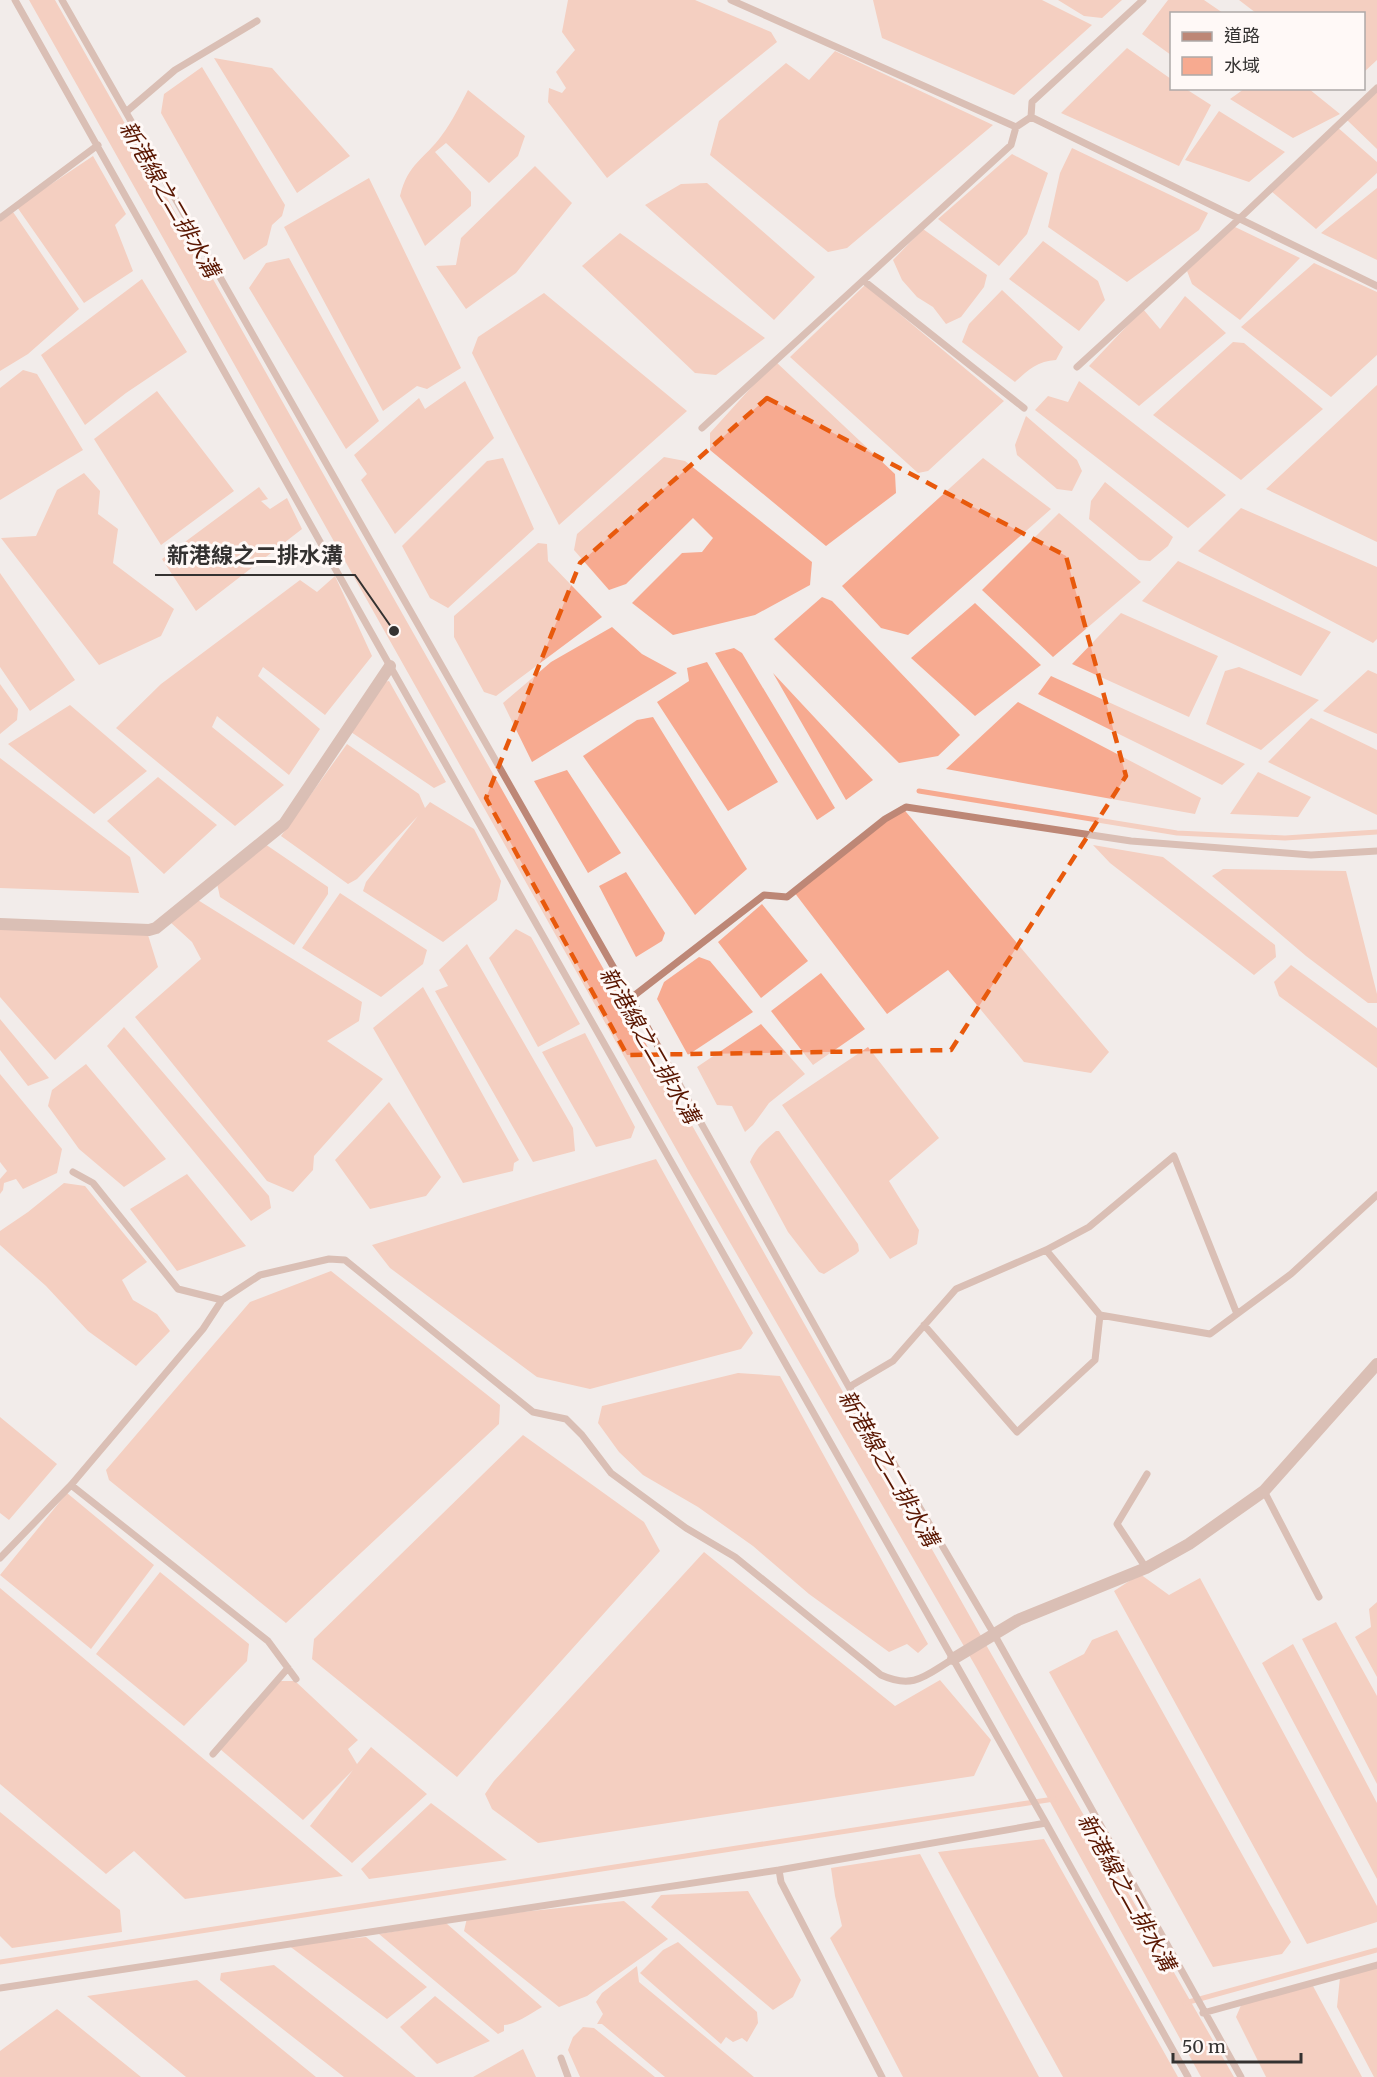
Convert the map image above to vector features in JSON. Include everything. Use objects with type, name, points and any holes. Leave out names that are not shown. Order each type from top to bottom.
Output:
[{"type":"street","points":[[0,924],[149,930],[156,928],[284,824],[390,666]]},
{"type":"street","points":[[953,1659],[1018,1620],[1146,1568],[1189,1544],[1264,1491],[1377,1364]]},
{"type":"lane","points":[[15,0],[1188,2077]]},
{"type":"lane","points":[[62,0],[849,1387],[994,1634],[1203,2013],[1241,2077]]},
{"type":"lane","points":[[731,0],[1017,127]]},
{"type":"lane","points":[[1031,117],[1032,102],[1143,0]]},
{"type":"lane","points":[[126,112],[175,70],[257,21]]},
{"type":"lane","points":[[1077,367],[1239,219],[1377,88]]},
{"type":"lane","points":[[702,428],[1011,145],[1017,127],[1031,117]]},
{"type":"lane","points":[[1031,117],[1377,286]]},
{"type":"lane","points":[[0,218],[98,145]]},
{"type":"lane","points":[[864,280],[1024,408]]},
{"type":"lane","points":[[630,998],[764,895],[787,897],[885,819],[906,807],[1131,842],[1311,855],[1377,850]]},
{"type":"lane","points":[[849,1387],[893,1361],[956,1289],[1046,1250],[1089,1227],[1174,1156],[1237,1314]]},
{"type":"lane","points":[[73,1172],[93,1183],[178,1289],[222,1300]]},
{"type":"lane","points":[[1046,1250],[1100,1315],[1210,1334],[1291,1274],[1377,1195]]},
{"type":"lane","points":[[0,1558],[71,1485],[203,1329],[222,1300],[260,1275],[329,1259],[345,1260],[532,1412],[566,1419],[582,1435],[611,1473],[686,1528],[735,1557],[881,1675],[897,1683],[916,1681],[953,1659]]},
{"type":"lane","points":[[924,1325],[1017,1432],[1095,1360],[1100,1315]]},
{"type":"lane","points":[[1146,1568],[1117,1524],[1147,1474]]},
{"type":"lane","points":[[71,1485],[268,1641],[296,1679]]},
{"type":"lane","points":[[1264,1491],[1319,1597]]},
{"type":"lane","points":[[213,1754],[288,1668]]},
{"type":"lane","points":[[0,1988],[779,1870],[1046,1823]]},
{"type":"lane","points":[[779,1870],[781,1882],[882,2077]]},
{"type":"lane","points":[[1203,2013],[1377,1965]]},
{"type":"lane","points":[[561,2058],[568,2077]]},
{"type":"highlighted area","points":[[767,398],[1066,556],[1126,776],[951,1050],[627,1055],[486,798],[580,563]]},
{"type":"water","points":[[29,0],[55,0],[989,1650],[1234,2077],[1201,2077],[976,1667],[688,1170]]},
{"type":"water","points":[[568,0],[695,0],[771,32],[777,42],[607,178],[548,102],[549,88],[562,93],[566,88],[556,72],[575,50],[562,32]]},
{"type":"water","points":[[873,0],[1042,0],[1092,25],[1014,95],[882,38]]},
{"type":"water","points":[[1058,0],[1122,0],[1102,18],[1084,16]]},
{"type":"water","points":[[1168,0],[1204,0],[1222,12],[1170,12],[1170,54],[1142,34]]},
{"type":"water","points":[[1239,0],[1377,0],[1377,60],[1365,71],[1365,12],[1255,12]]},
{"type":"water","points":[[1127,48],[1170,78],[1170,90],[1188,90],[1211,105],[1179,166],[1061,113]]},
{"type":"water","points":[[835,51],[993,125],[847,248],[828,252],[710,155],[719,121],[786,63],[809,80]]},
{"type":"water","points":[[214,58],[272,68],[350,156],[297,193]]},
{"type":"water","points":[[202,67],[285,205],[282,216],[272,225],[267,245],[244,260],[161,113],[164,94]]},
{"type":"water","points":[[468,90],[525,136],[518,156],[489,183],[446,143],[435,152],[471,192],[471,206],[425,246],[400,196],[403,185],[412,169],[446,130]]},
{"type":"water","points":[[1243,90],[1310,90],[1340,114],[1293,138],[1230,99]]},
{"type":"water","points":[[1377,92],[1377,149],[1347,120]]},
{"type":"water","points":[[1219,111],[1285,152],[1249,182],[1185,160]]},
{"type":"water","points":[[1336,126],[1377,162],[1377,173],[1316,229],[1271,191]]},
{"type":"water","points":[[1072,148],[1208,213],[1199,230],[1127,282],[1048,227],[1060,173]]},
{"type":"water","points":[[1012,154],[1048,173],[1027,234],[999,266],[938,219]]},
{"type":"water","points":[[93,156],[126,214],[115,225],[133,271],[84,303],[17,207]]},
{"type":"water","points":[[535,166],[572,203],[516,273],[466,309],[436,266],[456,265],[461,238]]},
{"type":"water","points":[[369,178],[461,368],[427,389],[417,386],[383,411],[284,227]]},
{"type":"water","points":[[707,183],[815,277],[774,320],[645,205],[681,184]]},
{"type":"water","points":[[1377,188],[1377,260],[1321,233]]},
{"type":"water","points":[[11,209],[79,309],[28,354],[0,371],[0,218]]},
{"type":"water","points":[[1233,226],[1300,258],[1240,320],[1192,284],[1187,271]]},
{"type":"water","points":[[923,229],[987,275],[984,287],[961,317],[946,324],[933,307],[917,297],[902,280],[893,260]]},
{"type":"water","points":[[620,233],[765,338],[716,375],[695,373],[582,266]]},
{"type":"water","points":[[1043,241],[1098,281],[1105,300],[1079,331],[1009,279]]},
{"type":"water","points":[[289,258],[379,421],[346,449],[249,288],[266,263]]},
{"type":"water","points":[[1314,263],[1377,292],[1377,355],[1331,397],[1241,327]]},
{"type":"water","points":[[142,279],[187,352],[126,393],[85,425],[41,355]]},
{"type":"water","points":[[865,285],[1004,401],[928,471],[918,473],[790,357]]},
{"type":"water","points":[[1002,290],[1063,347],[1056,360],[1034,367],[1015,382],[962,342],[969,324]]},
{"type":"water","points":[[544,293],[687,411],[559,525],[472,353],[478,337]]},
{"type":"water","points":[[1185,296],[1226,333],[1139,406],[1089,366],[1143,309],[1160,329]]},
{"type":"water","points":[[1233,342],[1244,343],[1323,409],[1241,480],[1153,415]]},
{"type":"water","points":[[775,361],[895,474],[896,493],[826,546],[710,450],[710,433]]},
{"type":"water","points":[[23,370],[37,374],[83,450],[0,500],[0,388]]},
{"type":"water","points":[[465,381],[494,438],[395,534],[361,480],[367,474],[354,455],[419,398],[425,409]]},
{"type":"water","points":[[1079,381],[1226,495],[1188,528],[1035,410],[1048,396],[1068,402]]},
{"type":"water","points":[[1377,385],[1377,542],[1266,489]]},
{"type":"water","points":[[157,391],[234,491],[161,545],[94,439]]},
{"type":"water","points":[[1026,416],[1077,460],[1082,471],[1072,491],[1057,489],[1017,455],[1015,445]]},
{"type":"water","points":[[664,457],[685,461],[812,562],[810,585],[755,615],[673,635],[632,603],[682,553],[702,552],[713,538],[693,518],[626,584],[609,590],[574,550],[577,534]]},
{"type":"water","points":[[503,458],[534,529],[448,608],[430,598],[402,546],[487,461]]},
{"type":"water","points":[[983,458],[1051,509],[908,635],[881,628],[842,586]]},
{"type":"water","points":[[84,473],[100,491],[98,514],[118,529],[113,563],[174,609],[161,636],[99,665],[1,538],[36,536],[57,490]]},
{"type":"water","points":[[1105,482],[1173,537],[1168,546],[1150,561],[1139,560],[1089,519],[1091,501]]},
{"type":"water","points":[[259,487],[268,499],[261,501],[270,509],[287,498],[302,529],[196,611],[162,559]]},
{"type":"water","points":[[1241,508],[1377,567],[1377,639],[1373,643],[1198,551]]},
{"type":"water","points":[[1059,513],[1141,582],[1053,657],[982,590]]},
{"type":"water","points":[[538,543],[547,544],[548,561],[602,617],[496,696],[484,692],[454,637],[454,616]]},
{"type":"water","points":[[1178,561],[1331,632],[1301,676],[1142,601]]},
{"type":"water","points":[[0,573],[75,680],[30,711],[0,667]]},
{"type":"water","points":[[335,576],[372,656],[325,715],[263,667],[258,676],[320,729],[289,775],[217,716],[212,727],[284,785],[235,826],[116,728],[161,684],[300,580],[317,592]]},
{"type":"water","points":[[822,597],[832,601],[960,735],[938,756],[899,763],[774,639]]},
{"type":"water","points":[[975,603],[1041,665],[975,716],[911,658]]},
{"type":"water","points":[[1121,613],[1218,656],[1189,717],[1072,664]]},
{"type":"water","points":[[612,627],[642,654],[677,673],[532,762],[503,703],[551,662]]},
{"type":"water","points":[[734,648],[742,653],[835,808],[817,820],[715,653]]},
{"type":"water","points":[[707,662],[778,782],[728,811],[657,702],[689,681],[687,668]]},
{"type":"water","points":[[1239,667],[1319,700],[1261,750],[1206,724],[1225,671]]},
{"type":"water","points":[[1368,670],[1377,674],[1377,734],[1323,711]]},
{"type":"water","points":[[773,673],[873,780],[846,800]]},
{"type":"water","points":[[1051,676],[1245,764],[1222,785],[1038,694]]},
{"type":"water","points":[[389,681],[446,782],[434,788],[348,730],[379,683]]},
{"type":"water","points":[[0,684],[18,709],[17,720],[0,734]]},
{"type":"water","points":[[1018,702],[1201,798],[1195,814],[946,769]]},
{"type":"water","points":[[70,705],[147,771],[94,814],[8,744]]},
{"type":"water","points":[[653,717],[747,869],[695,915],[583,756],[637,720]]},
{"type":"water","points":[[1311,718],[1377,750],[1377,815],[1268,762]]},
{"type":"water","points":[[347,744],[419,794],[425,808],[430,802],[474,829],[501,881],[497,900],[443,942],[363,891],[366,882],[418,816],[357,879],[348,884],[281,836]]},
{"type":"water","points":[[0,758],[130,857],[139,893],[0,888]]},
{"type":"water","points":[[567,770],[621,853],[588,873],[534,781]]},
{"type":"water","points":[[1258,772],[1311,797],[1298,817],[1230,814]]},
{"type":"water","points":[[158,777],[217,825],[164,874],[107,821]]},
{"type":"water","points":[[901,806],[1109,1052],[1091,1073],[1024,1062],[948,970],[887,1014],[794,892]]},
{"type":"water","points":[[265,844],[328,887],[328,894],[294,945],[220,897],[216,879]]},
{"type":"water","points":[[1093,845],[1163,857],[1275,945],[1276,957],[1254,975],[1110,863]]},
{"type":"water","points":[[1223,869],[1346,871],[1377,994],[1377,1003],[1368,1003],[1306,956],[1212,876]]},
{"type":"water","points":[[626,872],[665,933],[662,941],[636,957],[599,886]]},
{"type":"water","points":[[340,893],[427,950],[423,964],[381,997],[302,948]]},
{"type":"water","points":[[193,897],[362,1002],[359,1021],[327,1041],[383,1079],[314,1156],[313,1170],[293,1192],[267,1181],[135,1017],[201,959],[192,942],[169,921]]},
{"type":"water","points":[[762,904],[808,961],[761,998],[718,942]]},
{"type":"water","points":[[0,926],[148,935],[158,967],[55,1060],[0,997]]},
{"type":"water","points":[[516,929],[531,937],[580,1024],[538,1047],[489,958]]},
{"type":"water","points":[[467,944],[573,1128],[575,1151],[533,1162],[435,991],[448,986],[439,970]]},
{"type":"water","points":[[699,957],[710,961],[753,1012],[688,1055],[657,999],[664,982]]},
{"type":"water","points":[[1291,965],[1377,1028],[1377,1068],[1279,996],[1274,982]]},
{"type":"water","points":[[821,973],[865,1029],[813,1065],[771,1011]]},
{"type":"water","points":[[423,987],[519,1160],[514,1163],[513,1171],[463,1183],[373,1028]]},
{"type":"water","points":[[0,1019],[49,1078],[28,1086],[0,1050]]},
{"type":"water","points":[[761,1024],[805,1074],[769,1103],[745,1132],[732,1106],[717,1105],[697,1067]]},
{"type":"water","points":[[124,1027],[269,1196],[271,1208],[251,1221],[107,1046]]},
{"type":"water","points":[[585,1033],[635,1127],[631,1138],[596,1147],[542,1052]]},
{"type":"water","points":[[868,1047],[939,1138],[889,1181],[919,1230],[917,1244],[890,1259],[782,1105]]},
{"type":"water","points":[[86,1064],[166,1159],[124,1187],[79,1149],[48,1106],[52,1090]]},
{"type":"water","points":[[0,1074],[62,1149],[57,1173],[23,1189],[16,1179],[4,1183],[0,1194],[0,1179],[7,1171],[0,1162]]},
{"type":"water","points":[[389,1102],[441,1177],[426,1196],[370,1209],[335,1160]]},
{"type":"water","points":[[776,1131],[779,1131],[858,1244],[859,1251],[856,1254],[824,1274],[819,1272],[788,1232],[750,1162],[758,1148]]},
{"type":"water","points":[[656,1159],[753,1333],[741,1349],[590,1389],[537,1377],[390,1268],[372,1245]]},
{"type":"water","points":[[187,1174],[246,1246],[177,1271],[130,1209]]},
{"type":"water","points":[[64,1183],[85,1186],[147,1262],[122,1280],[133,1300],[157,1314],[170,1331],[136,1366],[88,1331],[46,1286],[0,1245],[0,1231]]},
{"type":"water","points":[[331,1271],[500,1405],[499,1424],[286,1623],[109,1480],[106,1470],[250,1302]]},
{"type":"water","points":[[738,1373],[780,1376],[928,1644],[918,1653],[907,1644],[889,1652],[809,1594],[753,1546],[698,1507],[643,1475],[619,1452],[598,1423],[602,1406]]},
{"type":"water","points":[[0,1417],[57,1464],[9,1520],[0,1513]]},
{"type":"water","points":[[523,1435],[644,1522],[660,1551],[457,1777],[312,1659],[314,1639]]},
{"type":"water","points":[[67,1493],[154,1565],[91,1649],[0,1575]]},
{"type":"water","points":[[704,1552],[895,1706],[940,1680],[991,1740],[974,1776],[538,1843],[492,1809],[485,1794],[494,1781]]},
{"type":"water","points":[[160,1572],[249,1644],[247,1661],[184,1726],[96,1654]]},
{"type":"water","points":[[1140,1574],[1169,1595],[1200,1578],[1377,1906],[1377,1922],[1307,1944],[1114,1591]]},
{"type":"water","points":[[0,1588],[343,1876],[185,1899],[134,1851],[106,1874],[0,1784]]},
{"type":"water","points":[[1377,1602],[1377,1677],[1355,1637],[1371,1627],[1369,1609]]},
{"type":"water","points":[[1336,1622],[1377,1696],[1377,1784],[1302,1639]]},
{"type":"water","points":[[1117,1630],[1291,1942],[1282,1954],[1213,1967],[1049,1672],[1084,1654],[1092,1640]]},
{"type":"water","points":[[1293,1644],[1377,1803],[1377,1879],[1262,1663]]},
{"type":"water","points":[[279,1681],[295,1681],[358,1740],[348,1749],[357,1764],[371,1747],[427,1794],[352,1863],[310,1826],[353,1770],[303,1820],[220,1749]]},
{"type":"water","points":[[431,1803],[507,1860],[369,1879],[361,1869]]},
{"type":"water","points":[[0,1812],[120,1910],[122,1932],[12,1948],[0,1936]]},
{"type":"water","points":[[1044,1839],[1178,2077],[1063,2077],[938,1852]]},
{"type":"water","points":[[920,1854],[1039,2077],[903,2077],[830,1938],[842,1926],[831,1868]]},
{"type":"water","points":[[748,1891],[801,1980],[793,1997],[773,2010],[651,1907],[661,1895]]},
{"type":"water","points":[[624,1901],[668,1939],[587,1996],[559,2007],[464,1931],[467,1918]]},
{"type":"water","points":[[446,1923],[542,2007],[519,2020],[504,2025],[504,2031],[498,2034],[379,1934]]},
{"type":"water","points":[[366,1937],[427,1987],[387,2019],[288,1945]]},
{"type":"water","points":[[678,1942],[757,2012],[758,2023],[747,2042],[742,2038],[733,2042],[726,2037],[721,2044],[640,1973],[663,1950]]},
{"type":"water","points":[[274,1965],[416,2077],[344,2077],[220,1980],[221,1973]]},
{"type":"water","points":[[637,1966],[639,1982],[754,2077],[665,2077],[602,2024],[597,2024],[603,2014],[596,2002],[602,1993]]},
{"type":"water","points":[[1377,1968],[1377,2077],[1374,2077],[1337,2007],[1340,1977]]},
{"type":"water","points":[[197,1980],[316,2077],[186,2077],[87,1996]]},
{"type":"water","points":[[1313,1986],[1362,2077],[1266,2077],[1236,2017],[1242,2003]]},
{"type":"water","points":[[435,1996],[490,2041],[437,2064],[400,2027]]},
{"type":"water","points":[[57,2009],[141,2077],[0,2077],[0,2051]]},
{"type":"water","points":[[583,2027],[594,2028],[655,2077],[580,2077],[568,2050],[573,2037]]},
{"type":"water","points":[[523,2049],[536,2077],[473,2077]]},
{"type":"waterway","points":[[919,791],[1177,833],[1285,838],[1377,832]]},
{"type":"waterway","points":[[0,1962],[1054,1799]]},
{"type":"waterway","points":[[1185,2003],[1377,1950]]},
{"type":"place","name":"新港線之二排水溝","points":[[394,631]]}]
